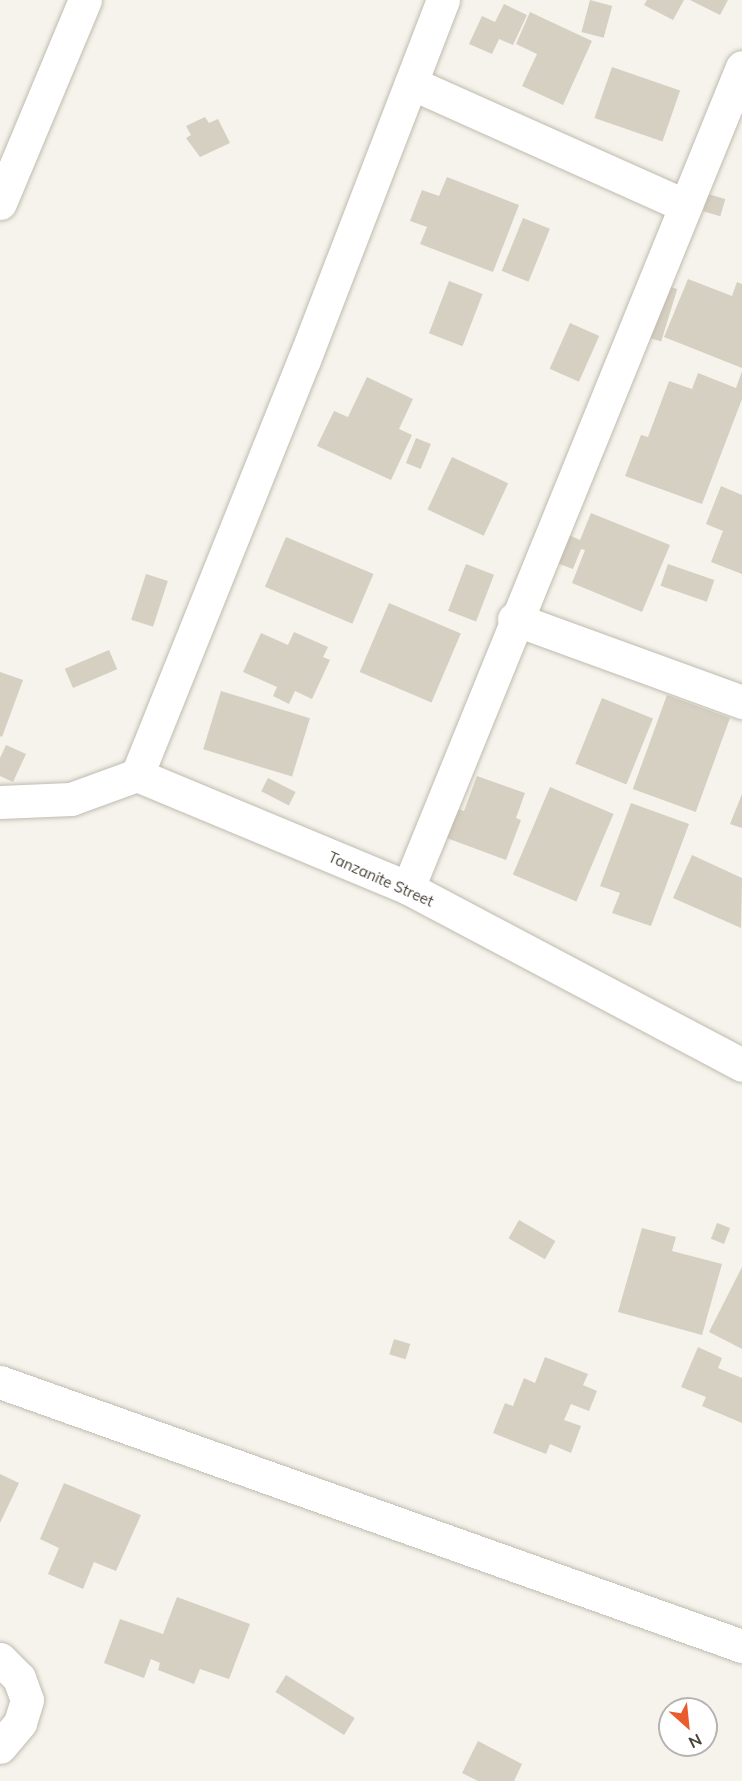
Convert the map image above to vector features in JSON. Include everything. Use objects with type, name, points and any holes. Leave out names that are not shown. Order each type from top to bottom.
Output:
[{"type":"street","points":[[0,202],[85,0]]},
{"type":"street","points":[[0,801],[71,799],[137,775],[443,0]]},
{"type":"street","points":[[408,888],[514,619],[742,67]]},
{"type":"street","points":[[411,83],[684,205]]},
{"type":"street","points":[[514,619],[742,702]]},
{"type":"street","name":"Tanzanite Street","points":[[137,775],[408,888],[742,1065]]},
{"type":"street","points":[[0,1382],[742,1646]]},
{"type":"street","points":[[0,1659],[19,1678],[27,1700],[20,1723],[0,1747]]},
{"type":"building","points":[[590,0],[612,6],[604,38],[581,32]]},
{"type":"building","points":[[647,0],[684,0],[673,20],[644,5]]},
{"type":"building","points":[[690,0],[728,0],[720,15]]},
{"type":"building","points":[[504,4],[527,15],[513,45],[499,39],[492,54],[469,44],[482,16],[495,22]]},
{"type":"building","points":[[530,12],[592,41],[563,105],[522,86],[537,54],[516,44]]},
{"type":"building","points":[[612,67],[680,90],[662,141],[594,118]]},
{"type":"building","points":[[205,117],[209,123],[218,119],[230,143],[200,157],[186,138],[191,135],[186,126]]},
{"type":"building","points":[[447,177],[519,205],[493,272],[420,244],[427,227],[410,221],[422,190],[439,196]]},
{"type":"building","points":[[708,194],[725,199],[720,216],[703,211]]},
{"type":"building","points":[[523,218],[550,229],[529,282],[502,271]]},
{"type":"building","points":[[688,279],[732,296],[737,282],[742,284],[742,368],[664,337]]},
{"type":"building","points":[[449,281],[483,294],[463,346],[429,333]]},
{"type":"building","points":[[661,284],[677,289],[661,342],[645,337]]},
{"type":"building","points":[[570,323],[599,336],[579,382],[550,369]]},
{"type":"building","points":[[742,371],[742,399],[702,504],[625,476],[641,435],[648,437],[669,381],[692,389],[698,373],[736,388]]},
{"type":"building","points":[[367,377],[413,399],[399,429],[412,435],[391,480],[317,446],[334,411],[348,417]]},
{"type":"building","points":[[416,438],[431,444],[421,469],[406,463]]},
{"type":"building","points":[[452,457],[508,483],[484,536],[427,510]]},
{"type":"building","points":[[721,486],[742,495],[742,574],[711,562],[723,531],[706,524]]},
{"type":"building","points":[[591,513],[670,545],[642,612],[572,583],[585,550],[581,549],[573,569],[551,561],[562,532],[580,540]]},
{"type":"building","points":[[286,537],[373,574],[352,624],[265,587]]},
{"type":"building","points":[[466,564],[494,575],[476,621],[448,611]]},
{"type":"building","points":[[668,564],[714,580],[707,602],[661,586]]},
{"type":"building","points":[[146,574],[168,581],[153,627],[131,620]]},
{"type":"building","points":[[389,603],[461,633],[431,703],[360,672]]},
{"type":"building","points":[[294,632],[328,647],[323,657],[330,660],[312,699],[295,691],[289,704],[273,696],[277,687],[243,672],[261,633],[288,645]]},
{"type":"building","points":[[109,650],[117,669],[73,688],[65,669]]},
{"type":"building","points":[[0,672],[23,680],[2,737],[0,736]]},
{"type":"building","points":[[221,691],[310,718],[292,777],[203,749]]},
{"type":"building","points":[[667,695],[730,718],[696,812],[633,789]]},
{"type":"building","points":[[602,698],[653,719],[626,784],[575,764]]},
{"type":"building","points":[[6,745],[26,754],[13,782],[0,776],[0,758]]},
{"type":"building","points":[[477,776],[525,793],[516,818],[521,820],[506,860],[444,837],[455,808],[464,811]]},
{"type":"building","points":[[268,778],[296,792],[289,805],[261,791]]},
{"type":"building","points":[[550,787],[614,814],[576,901],[513,874]]},
{"type":"building","points":[[742,794],[742,828],[730,824]]},
{"type":"building","points":[[631,803],[689,824],[651,926],[612,913],[620,893],[600,886]]},
{"type":"building","points":[[692,855],[742,878],[741,928],[673,898]]},
{"type":"building","points":[[519,1220],[555,1241],[545,1259],[509,1238]]},
{"type":"building","points":[[717,1223],[730,1228],[724,1244],[711,1239]]},
{"type":"building","points":[[642,1228],[676,1237],[672,1251],[722,1264],[702,1335],[618,1312]]},
{"type":"building","points":[[742,1267],[742,1349],[709,1332]]},
{"type":"building","points":[[394,1339],[410,1344],[406,1359],[389,1354]]},
{"type":"building","points":[[698,1347],[722,1358],[718,1368],[742,1378],[742,1423],[702,1406],[706,1397],[681,1387]]},
{"type":"building","points":[[545,1357],[588,1374],[583,1385],[597,1391],[589,1411],[571,1404],[564,1420],[581,1426],[571,1453],[550,1444],[546,1454],[493,1433],[505,1403],[513,1406],[524,1378],[535,1383]]},
{"type":"building","points":[[0,1474],[19,1483],[0,1523]]},
{"type":"building","points":[[64,1483],[141,1515],[116,1571],[94,1562],[83,1589],[48,1574],[59,1548],[40,1539]]},
{"type":"building","points":[[177,1597],[250,1624],[229,1679],[200,1669],[194,1684],[158,1670],[160,1663],[151,1659],[144,1678],[104,1663],[120,1619],[163,1634]]},
{"type":"building","points":[[286,1675],[355,1718],[344,1735],[275,1692]]},
{"type":"building","points":[[478,1741],[522,1764],[514,1781],[478,1781],[462,1773]]}]
